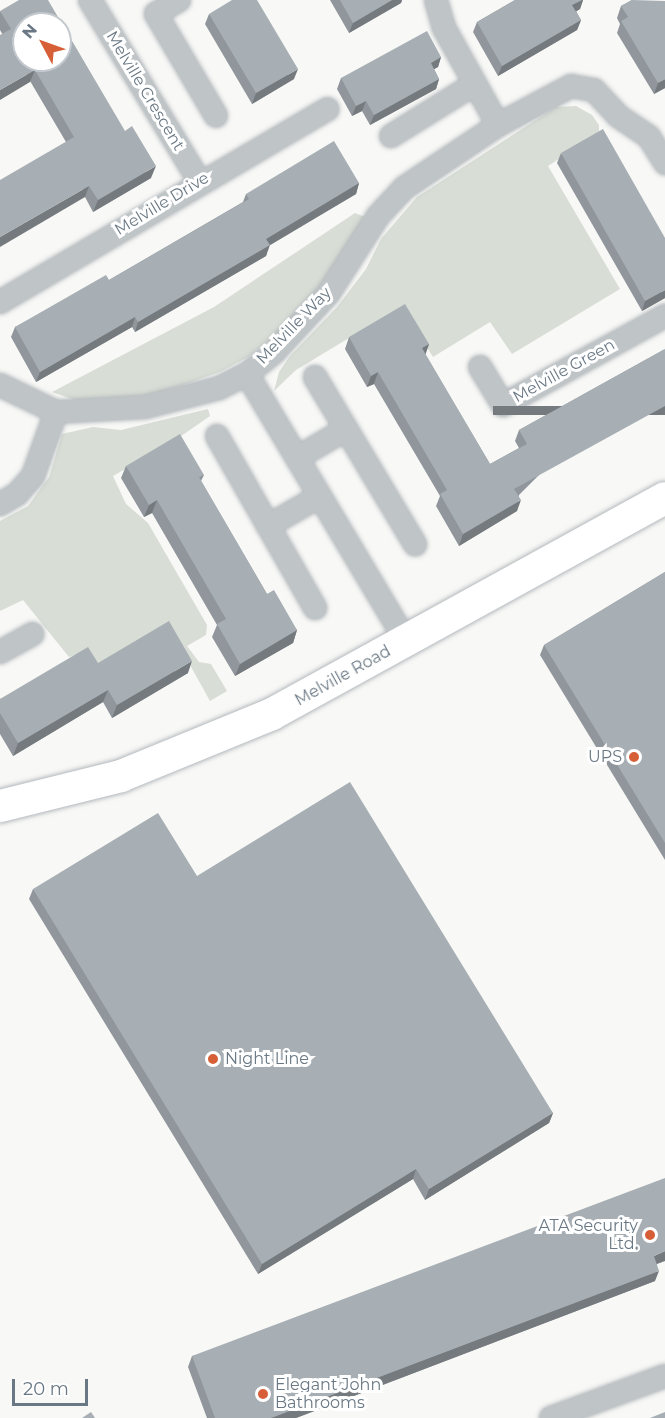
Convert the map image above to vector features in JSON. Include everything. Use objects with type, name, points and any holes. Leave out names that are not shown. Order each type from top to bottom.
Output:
[{"type":"street","name":"Melville Crescent","points":[[90,0],[199,181]]},
{"type":"street","points":[[179,0],[156,14],[216,116]]},
{"type":"street","points":[[436,0],[444,28],[473,85],[498,125]]},
{"type":"street","points":[[391,136],[473,85]]},
{"type":"street","name":"Melville Way","points":[[0,385],[56,412],[145,407],[219,388],[247,374],[274,351],[328,294],[378,216],[404,188],[498,125],[570,86],[594,90],[618,116],[649,137],[665,163]]},
{"type":"street","name":"Melville Drive","points":[[0,302],[199,181],[327,109]]},
{"type":"street","name":"Melville Green","points":[[480,367],[503,405],[665,316]]},
{"type":"street","points":[[247,374],[318,497],[406,641]]},
{"type":"street","points":[[315,377],[415,544]]},
{"type":"street","points":[[0,504],[17,494],[33,476],[56,412]]},
{"type":"street","points":[[297,458],[346,429]]},
{"type":"street","points":[[217,436],[315,608]]},
{"type":"street","points":[[268,526],[318,497]]},
{"type":"street","name":"Melville Road","points":[[0,806],[121,776],[192,749],[272,714],[665,498]]},
{"type":"street","points":[[0,652],[32,634]]},
{"type":"street","points":[[551,1418],[665,1376]]},
{"type":"shaded area","points":[[576,106],[592,115],[599,125],[599,133],[548,166],[620,289],[512,354],[490,322],[433,357],[402,306],[296,370],[274,391],[279,372],[290,356],[337,307],[366,269],[381,239],[417,197],[556,107]]},
{"type":"shaded area","points":[[355,213],[370,219],[324,284],[284,328],[248,357],[220,372],[148,397],[78,401],[52,392],[214,307]]},
{"type":"shaded area","points":[[208,409],[210,416],[174,441],[113,476],[126,504],[148,523],[207,625],[206,635],[187,646],[199,662],[211,664],[227,691],[210,701],[170,629],[99,667],[85,652],[69,657],[23,600],[0,611],[0,521],[28,506],[49,477],[62,434],[93,427],[121,430]]},
{"type":"building","points":[[19,0],[48,0],[55,12],[12,12],[12,72],[32,72],[0,90],[0,35],[11,29],[0,11]]},
{"type":"building","points":[[232,0],[257,0],[298,69],[256,93],[209,14]]},
{"type":"building","points":[[340,0],[392,0],[353,23]]},
{"type":"building","points":[[515,0],[582,0],[572,5],[581,20],[502,66],[477,22]]},
{"type":"building","points":[[632,0],[665,1],[665,79],[658,83],[621,21],[628,17],[621,6]]},
{"type":"building","points":[[427,31],[441,57],[431,63],[439,79],[374,115],[366,101],[356,106],[341,78]]},
{"type":"building","points":[[72,41],[125,131],[132,126],[156,166],[98,200],[89,186],[0,237],[0,180],[74,137],[36,72],[72,72]]},
{"type":"building","points":[[603,129],[665,238],[665,290],[645,301],[561,153]]},
{"type":"building","points":[[334,141],[359,183],[266,239],[270,245],[138,322],[135,317],[40,372],[15,327],[106,275],[109,280],[249,199],[246,194]]},
{"type":"building","points":[[405,304],[429,344],[422,348],[490,464],[527,444],[519,430],[665,349],[665,406],[514,489],[521,500],[463,534],[440,494],[447,490],[378,372],[371,376],[349,337]]},
{"type":"building","points":[[180,434],[204,475],[199,477],[267,594],[274,590],[297,630],[240,664],[217,624],[226,619],[157,500],[149,505],[126,466]]},
{"type":"building","name":"UPS","points":[[665,572],[665,843],[544,645]]},
{"type":"building","points":[[169,621],[192,661],[117,705],[108,690],[18,743],[0,713],[0,699],[88,647],[98,663]]},
{"type":"building","points":[[350,782],[553,1113],[429,1189],[416,1169],[262,1264],[33,889],[158,813],[197,876]]},
{"type":"building","points":[[665,1178],[665,1251],[654,1256],[659,1271],[271,1418],[215,1418],[192,1356]]},
{"type":"building","points":[[91,1412],[95,1418],[82,1418]]},
{"type":"building","points":[[665,1412],[665,1418],[650,1418]]},
{"type":"place","name":"UPS","points":[[634,757]]},
{"type":"place","name":"Night Line","points":[[213,1059]]},
{"type":"place","name":"ATA Security Ltd.","points":[[650,1235]]},
{"type":"place","name":"Elegant John Bathrooms","points":[[263,1394]]}]
